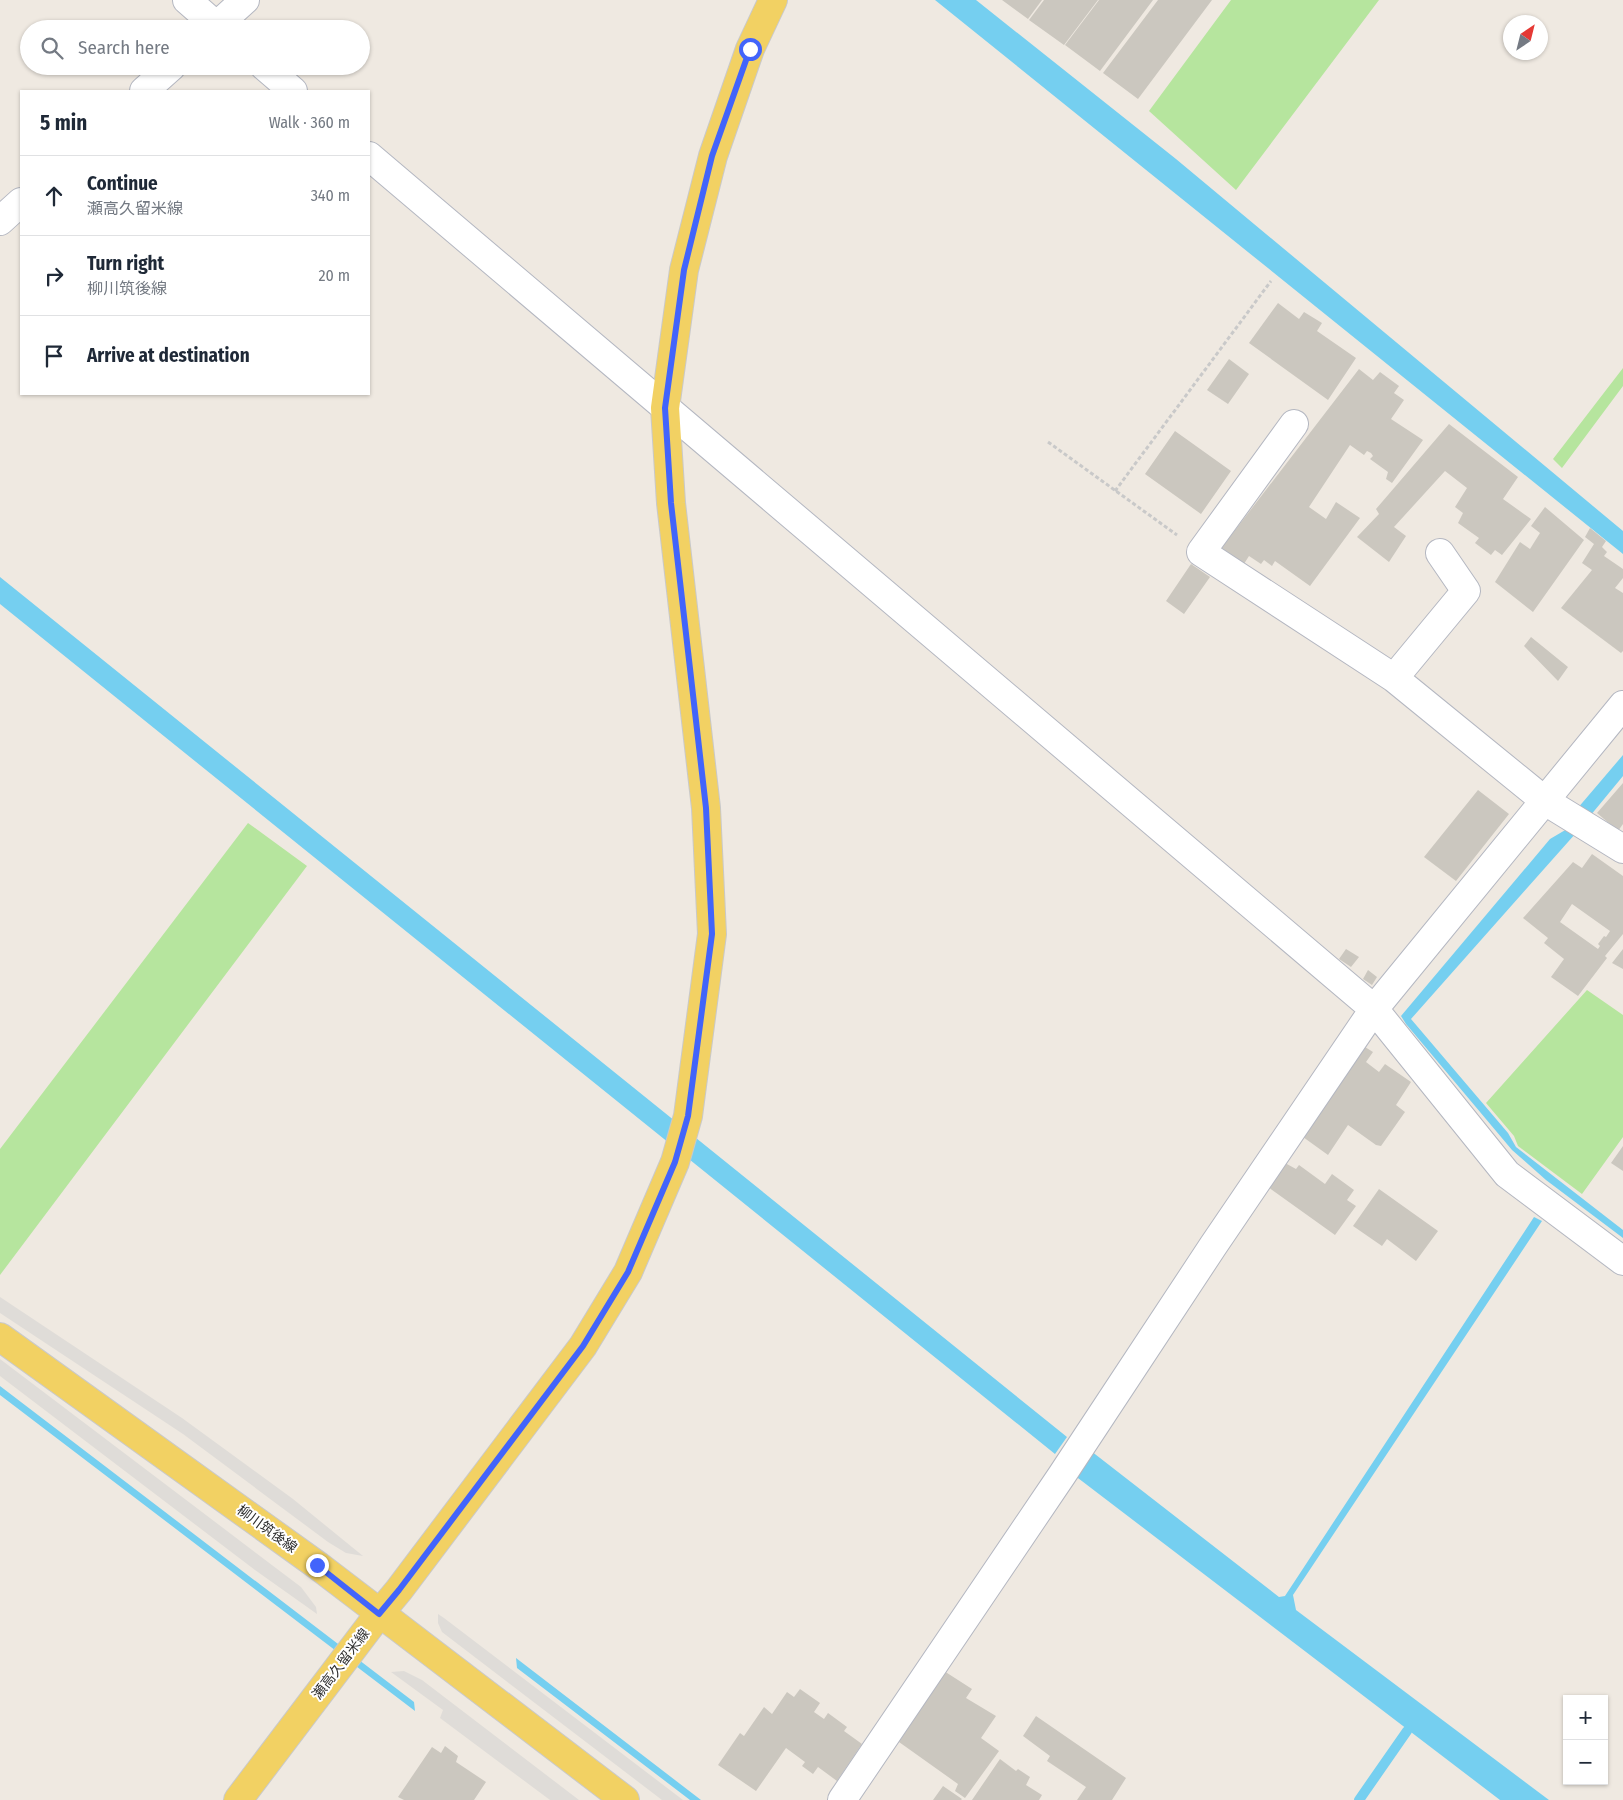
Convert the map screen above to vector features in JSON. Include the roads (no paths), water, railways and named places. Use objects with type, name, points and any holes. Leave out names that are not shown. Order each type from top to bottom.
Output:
[{"type":"main road","name":"瀬高久留米線","points":[[238,1800],[583,1346],[628,1272],[675,1162],[688,1116],[712,934],[706,808],[671,503],[665,408],[684,270],[712,156],[750,49],[773,0]]},
{"type":"main road","name":"柳川筑後線","points":[[0,1337],[309,1560],[625,1800]]},
{"type":"street","points":[[187,0],[208,20]]},
{"type":"street","points":[[225,20],[245,0]]},
{"type":"street","points":[[145,90],[162,75]]},
{"type":"street","points":[[274,75],[292,90]]},
{"type":"street","points":[[370,157],[1374,1009],[1507,1174],[1623,1261]]},
{"type":"street","points":[[0,221],[20,203]]},
{"type":"street","points":[[1294,424],[1201,552],[1394,678],[1546,801],[1623,849]]},
{"type":"street","points":[[1394,678],[1466,591],[1440,553]]},
{"type":"street","points":[[842,1800],[1067,1467],[1218,1238],[1374,1009],[1623,705]]},
{"type":"water","points":[[935,0],[976,0],[1176,159],[1623,531],[1623,554]]},
{"type":"water","points":[[0,577],[1067,1437],[1055,1454],[0,604]]},
{"type":"water","points":[[1623,755],[1623,776],[1576,833],[1411,1019],[1508,1133],[1516,1147],[1623,1230],[1623,1238],[1546,1180],[1512,1150],[1401,1016],[1550,839],[1567,829],[1577,809]]},
{"type":"water","points":[[1534,1217],[1542,1221],[1293,1595],[1296,1610],[1549,1800],[1500,1800],[1074,1475],[1091,1451],[1279,1597],[1285,1596]]},
{"type":"water","points":[[0,1386],[414,1702],[415,1711],[0,1395]]},
{"type":"water","points":[[516,1658],[701,1800],[690,1800],[517,1668]]},
{"type":"waterway","points":[[1359,1800],[1407,1731]]}]
